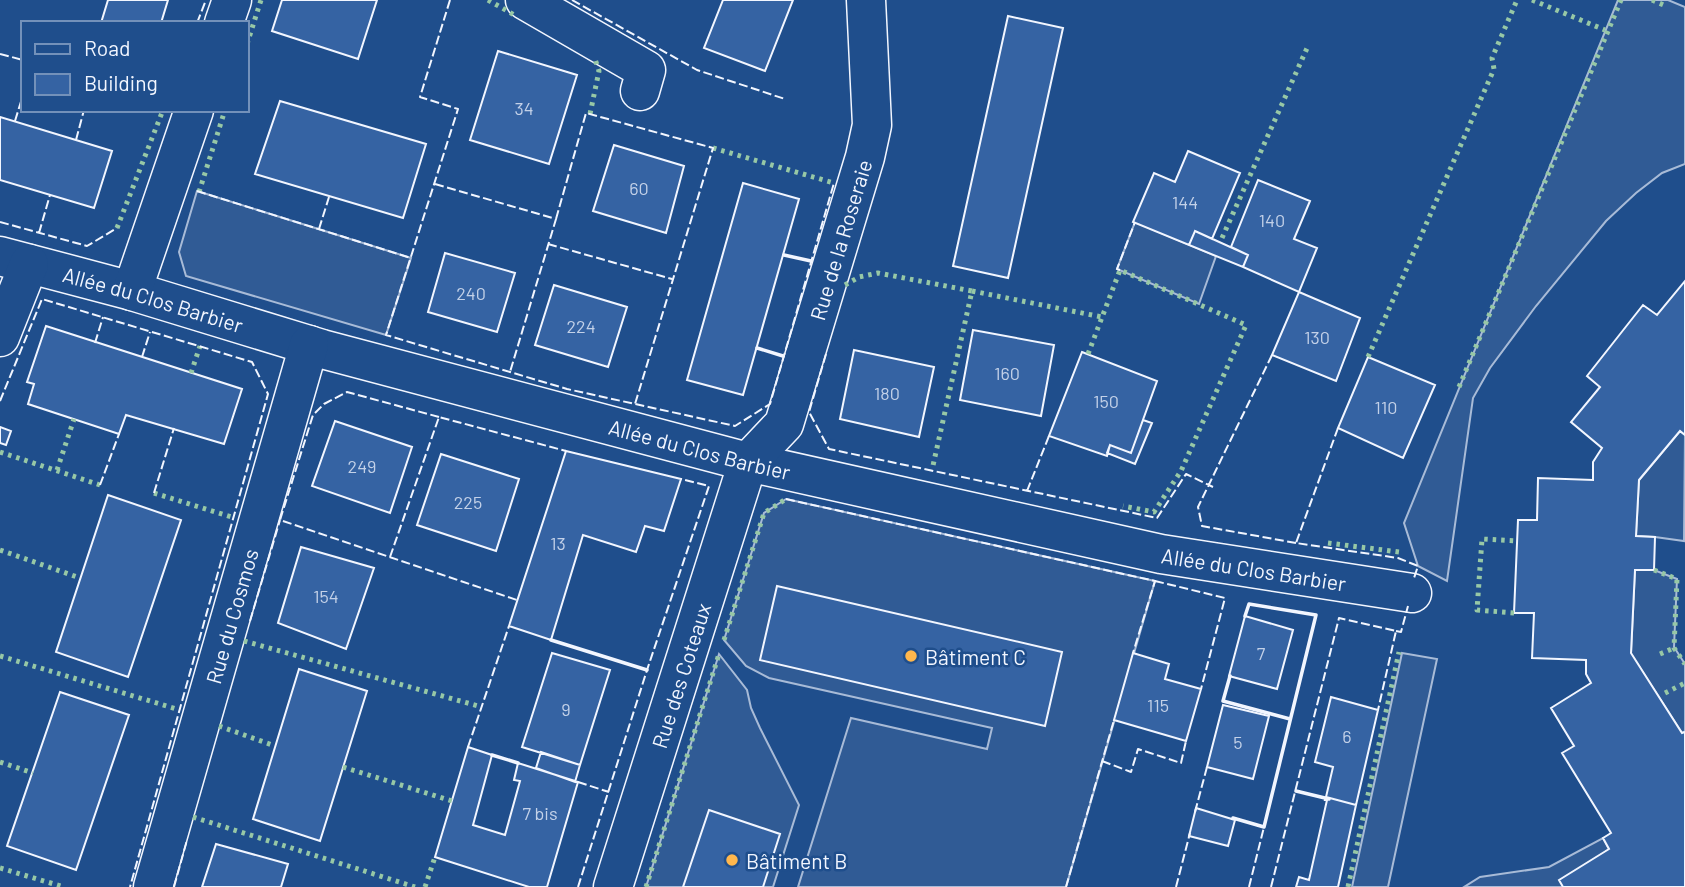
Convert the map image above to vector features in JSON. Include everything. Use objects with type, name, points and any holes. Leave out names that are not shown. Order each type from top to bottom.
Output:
[{"type":"street","points":[[225,21],[232,0]]},
{"type":"street","points":[[525,0],[646,70],[640,91]]},
{"type":"street","name":"Rue de la Roseraie","points":[[748,462],[784,424],[865,157],[873,125],[866,0]]},
{"type":"street","points":[[132,291],[193,112]]},
{"type":"street","points":[[0,337],[14,260]]},
{"type":"street","name":"Allée du Clos Barbier","points":[[14,260],[132,291],[309,345],[748,462],[1161,554],[1412,593]]},
{"type":"street","name":"Rue du Cosmos","points":[[153,887],[309,345]]},
{"type":"street","name":"Rue des Coteaux","points":[[613,887],[748,462]]},
{"type":"shaded area","points":[[1618,0],[1668,0],[1685,7],[1685,164],[1662,173],[1606,221],[1536,306],[1490,368],[1473,398],[1447,581],[1418,566],[1404,523]]},
{"type":"shaded area","points":[[197,191],[411,258],[386,335],[186,276],[179,252]]},
{"type":"shaded area","points":[[1135,222],[1216,256],[1199,304],[1117,269]]},
{"type":"shaded area","points":[[1680,431],[1685,435],[1684,541],[1636,536],[1639,480]]},
{"type":"shaded area","points":[[786,499],[1155,581],[1066,887],[798,887],[851,718],[987,749],[992,728],[769,678],[746,666],[724,640],[764,513]]},
{"type":"shaded area","points":[[1635,570],[1654,570],[1677,579],[1674,647],[1685,664],[1685,731],[1682,733],[1631,654]]},
{"type":"shaded area","points":[[1402,653],[1437,659],[1388,887],[1352,887]]},
{"type":"shaded area","points":[[719,654],[747,690],[760,728],[799,805],[773,887],[646,887]]},
{"type":"shaded area","points":[[1603,838],[1609,849],[1563,887],[1464,887],[1480,877],[1549,867]]},
{"type":"building","points":[[108,0],[168,0],[162,21],[102,21]]},
{"type":"building","points":[[282,0],[377,0],[358,59],[272,31]]},
{"type":"building","points":[[723,0],[793,0],[765,71],[704,48]]},
{"type":"building","points":[[1008,16],[1063,28],[1008,278],[953,266]]},
{"type":"building","points":[[498,51],[577,75],[549,164],[470,140]]},
{"type":"building","points":[[280,101],[426,144],[403,218],[255,174]]},
{"type":"building","points":[[0,117],[112,151],[94,208],[0,180]]},
{"type":"building","points":[[614,145],[684,166],[666,233],[593,211]]},
{"type":"building","points":[[1188,151],[1240,173],[1212,239],[1195,231],[1189,245],[1133,222],[1154,173],[1175,182]]},
{"type":"building","points":[[1258,180],[1310,201],[1294,239],[1317,248],[1299,292],[1243,267],[1248,255],[1231,247]]},
{"type":"building","points":[[743,183],[799,199],[743,395],[687,380]]},
{"type":"building","points":[[1195,231],[1248,255],[1243,267],[1189,245]]},
{"type":"building","points":[[445,253],[515,273],[497,332],[428,312]]},
{"type":"building","points":[[1685,281],[1685,435],[1680,431],[1639,480],[1636,536],[1655,537],[1654,570],[1635,570],[1631,653],[1682,733],[1685,732],[1685,887],[1563,887],[1559,880],[1609,849],[1603,838],[1611,833],[1562,753],[1574,746],[1551,708],[1591,683],[1586,674],[1586,660],[1532,658],[1534,613],[1514,613],[1518,520],[1537,520],[1538,478],[1593,480],[1593,462],[1602,448],[1571,422],[1600,387],[1587,376],[1643,305],[1657,315]]},
{"type":"building","points":[[554,285],[627,307],[608,367],[535,345]]},
{"type":"building","points":[[1299,292],[1360,318],[1336,381],[1272,355]]},
{"type":"building","points":[[46,326],[242,389],[224,444],[126,415],[119,434],[28,404],[34,384],[27,382]]},
{"type":"building","points":[[973,330],[1054,345],[1041,416],[960,400]]},
{"type":"building","points":[[854,350],[934,367],[919,437],[840,419]]},
{"type":"building","points":[[1082,352],[1157,381],[1131,453],[1110,445],[1107,456],[1049,436]]},
{"type":"building","points":[[1368,357],[1435,385],[1403,458],[1338,428]]},
{"type":"building","points":[[1143,420],[1152,423],[1135,464],[1107,453],[1110,445],[1131,453]]},
{"type":"building","points":[[335,421],[412,447],[390,513],[312,486]]},
{"type":"building","points":[[0,427],[11,431],[6,445],[0,443]]},
{"type":"building","points":[[566,451],[681,479],[664,531],[645,526],[636,552],[583,535],[551,640],[509,626]]},
{"type":"building","points":[[441,454],[519,479],[496,551],[417,525]]},
{"type":"building","points":[[108,495],[181,520],[128,677],[56,652]]},
{"type":"building","points":[[301,547],[374,568],[346,649],[278,623]]},
{"type":"building","name":"Bâtiment C","points":[[777,586],[1062,652],[1045,726],[760,660]]},
{"type":"building","points":[[1245,616],[1293,630],[1277,689],[1229,676]]},
{"type":"building","points":[[552,653],[610,670],[580,765],[522,747]]},
{"type":"building","points":[[1133,653],[1169,664],[1165,679],[1201,689],[1186,741],[1114,720]]},
{"type":"building","points":[[299,669],[367,691],[320,841],[253,819]]},
{"type":"building","points":[[60,692],[129,715],[76,870],[7,846]]},
{"type":"building","points":[[1331,697],[1378,710],[1356,805],[1326,797],[1333,767],[1315,762]]},
{"type":"building","points":[[1223,705],[1269,716],[1253,779],[1207,767]]},
{"type":"building","points":[[468,747],[492,755],[473,825],[505,835],[520,781],[514,780],[518,763],[578,782],[547,887],[529,887],[435,857]]},
{"type":"building","points":[[541,752],[580,765],[575,782],[536,768]]},
{"type":"building","points":[[1326,797],[1356,805],[1338,887],[1296,887],[1299,877],[1309,880]]},
{"type":"building","points":[[1196,808],[1235,820],[1228,846],[1189,836]]},
{"type":"building","name":"Bâtiment B","points":[[709,810],[780,834],[763,887],[683,887]]},
{"type":"building","points":[[216,844],[288,864],[281,887],[202,887]]},
{"type":"hedge","points":[[248,41],[261,0]]},
{"type":"hedge","points":[[488,0],[516,16]]},
{"type":"hedge","points":[[1368,357],[1494,69],[1492,58],[1517,0]]},
{"type":"hedge","points":[[1532,0],[1605,30]]},
{"type":"hedge","points":[[1459,387],[1621,0]]},
{"type":"hedge","points":[[1652,0],[1666,6]]},
{"type":"hedge","points":[[1222,238],[1308,46]]},
{"type":"hedge","points":[[590,114],[599,71],[595,59]]},
{"type":"hedge","points":[[117,228],[162,112]]},
{"type":"hedge","points":[[199,192],[224,112]]},
{"type":"hedge","points":[[713,148],[834,183]]},
{"type":"hedge","points":[[1088,354],[1120,270],[1246,325],[1181,471],[1154,512],[1123,506]]},
{"type":"hedge","points":[[845,285],[859,277],[878,273],[972,291],[932,470]]},
{"type":"hedge","points":[[972,291],[1102,317]]},
{"type":"hedge","points":[[191,373],[200,346]]},
{"type":"hedge","points":[[57,470],[74,419]]},
{"type":"hedge","points":[[0,452],[100,485]]},
{"type":"hedge","points":[[154,493],[235,518]]},
{"type":"hedge","points":[[724,640],[764,513],[786,499]]},
{"type":"hedge","points":[[1514,613],[1477,610],[1482,539],[1517,541]]},
{"type":"hedge","points":[[1328,543],[1399,552]]},
{"type":"hedge","points":[[0,550],[80,578]]},
{"type":"hedge","points":[[1654,570],[1677,579],[1674,648],[1685,664]]},
{"type":"hedge","points":[[244,641],[482,707]]},
{"type":"hedge","points":[[1660,654],[1674,648]]},
{"type":"hedge","points":[[1348,887],[1399,652]]},
{"type":"hedge","points":[[646,887],[719,654]]},
{"type":"hedge","points":[[0,656],[180,710]]},
{"type":"hedge","points":[[1665,693],[1685,683]]},
{"type":"hedge","points":[[219,726],[275,746]]},
{"type":"hedge","points":[[0,762],[33,773]]},
{"type":"hedge","points":[[343,767],[452,801]]},
{"type":"hedge","points":[[193,817],[415,887]]},
{"type":"hedge","points":[[425,887],[435,857]]},
{"type":"hedge","points":[[0,868],[64,887]]},
{"type":"fence","points":[[198,21],[206,0]]},
{"type":"fence","points":[[450,0],[420,97],[458,109],[386,335],[567,389],[735,426],[770,404],[834,183]]},
{"type":"fence","points":[[572,0],[697,70],[785,99]]},
{"type":"fence","points":[[0,54],[21,59]]},
{"type":"fence","points":[[15,121],[21,102]]},
{"type":"fence","points":[[76,140],[83,112]]},
{"type":"fence","points":[[556,219],[586,113],[713,148],[635,404]]},
{"type":"fence","points":[[435,184],[556,219],[510,372]]},
{"type":"fence","points":[[197,191],[411,258]]},
{"type":"fence","points":[[39,233],[50,195]]},
{"type":"fence","points":[[319,229],[329,197]]},
{"type":"fence","points":[[0,222],[87,246],[117,228]]},
{"type":"fence","points":[[1120,270],[1117,269],[1135,222]]},
{"type":"fence","points":[[548,244],[672,279]]},
{"type":"fence","points":[[0,401],[42,299],[252,362],[268,394],[130,887]]},
{"type":"fence","points":[[95,343],[103,317]]},
{"type":"fence","points":[[142,357],[150,332]]},
{"type":"fence","points":[[826,354],[809,412],[829,449],[1157,518],[1186,474],[1213,487]]},
{"type":"fence","points":[[1272,355],[1198,507],[1202,526],[1296,543]]},
{"type":"fence","points":[[439,417],[347,392],[324,404],[313,415],[280,520],[517,600]]},
{"type":"fence","points":[[390,557],[439,417],[566,451]]},
{"type":"fence","points":[[154,493],[174,428]]},
{"type":"fence","points":[[1338,428],[1296,543],[1398,558],[1418,566],[1414,578]]},
{"type":"fence","points":[[100,485],[119,434]]},
{"type":"fence","points":[[1027,491],[1049,436]]},
{"type":"fence","points":[[578,887],[709,486],[681,479]]},
{"type":"fence","points":[[786,499],[1155,581],[1133,653]]},
{"type":"fence","points":[[250,621],[280,520]]},
{"type":"fence","points":[[1155,581],[1225,598],[1201,689]]},
{"type":"fence","points":[[1396,631],[1401,632],[1408,606]]},
{"type":"fence","points":[[1271,887],[1339,618],[1396,631],[1378,710]]},
{"type":"fence","points":[[468,747],[509,626]]},
{"type":"fence","points":[[1066,887],[1114,720]]},
{"type":"fence","points":[[1102,761],[1131,772],[1138,749],[1181,763],[1186,741]]},
{"type":"fence","points":[[1195,812],[1207,767]]},
{"type":"fence","points":[[578,782],[609,792]]},
{"type":"fence","points":[[1249,887],[1264,827]]},
{"type":"fence","points":[[1176,887],[1190,833]]},
{"type":"fence","points":[[174,887],[187,840]]},
{"type":"wall","points":[[784,255],[811,261]]},
{"type":"wall","points":[[757,348],[783,356]]},
{"type":"wall","points":[[1233,818],[1264,827],[1316,615],[1249,604],[1245,616]]},
{"type":"wall","points":[[551,640],[647,670]]},
{"type":"wall","points":[[1230,676],[1223,701],[1290,719]]},
{"type":"wall","points":[[492,755],[518,763]]},
{"type":"wall","points":[[1296,791],[1329,799]]},
{"type":"place","name":"Bâtiment C","points":[[911,656]]},
{"type":"place","name":"Bâtiment B","points":[[732,860]]}]
